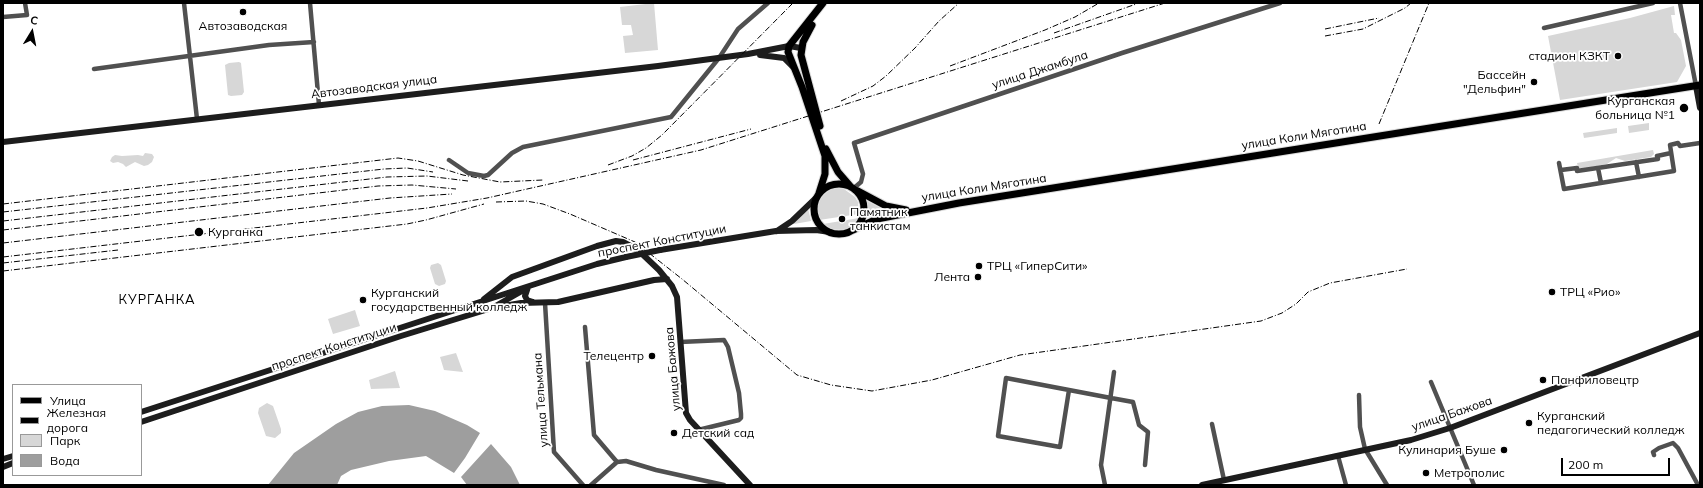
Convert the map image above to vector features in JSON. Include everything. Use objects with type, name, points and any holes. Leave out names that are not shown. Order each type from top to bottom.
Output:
[{"type":"main road","points":[[786,47],[796,39],[823,3]]},
{"type":"main road","points":[[786,47],[825,156],[825,174],[814,209],[816,218],[822,226],[830,232],[841,234],[853,230],[862,220],[864,213],[863,200],[854,188],[838,172],[826,147],[801,55],[801,48],[807,32],[829,3]]},
{"type":"main road","points":[[748,54],[786,47],[801,48]]},
{"type":"main road","name":"Автозаводская улица","points":[[3,142],[748,54]]},
{"type":"main road","points":[[748,54],[773,55],[784,58],[795,70]]},
{"type":"main road","points":[[1698,85],[1700,108]]},
{"type":"main road","name":"улица Коли Мяготина","points":[[853,230],[873,220],[912,211],[1294,148],[1698,85]]},
{"type":"main road","points":[[818,195],[832,185],[842,184],[854,188]]},
{"type":"main road","name":"улица Коли Мяготина","points":[[854,188],[891,208],[912,211]]},
{"type":"main road","name":"проспект Конституции","points":[[776,231],[792,221],[818,195]]},
{"type":"main road","name":"проспект Конституции","points":[[142,412],[597,264],[626,256],[776,231],[816,230],[830,232]]},
{"type":"main road","name":"улица Бажова","points":[[481,302],[512,277],[613,241],[623,242],[638,250],[655,264],[667,279],[677,297],[686,413],[698,430],[750,485]]},
{"type":"main road","points":[[530,286],[525,294],[529,302],[544,303],[558,302],[654,280],[667,279]]},
{"type":"main road","name":"проспект Конституции","points":[[143,421],[492,308],[530,286]]},
{"type":"main road","points":[[492,308],[536,302]]},
{"type":"main road","points":[[462,308],[465,316]]},
{"type":"main road","name":"улица Бажова","points":[[1206,485],[1411,440],[1450,428],[1700,333]]},
{"type":"main road","points":[[267,371],[270,380]]},
{"type":"main road","points":[[142,412],[143,421]]},
{"type":"street","points":[[3,17],[27,15],[25,3]]},
{"type":"street","points":[[184,3],[197,119]]},
{"type":"street","points":[[310,3],[320,104]]},
{"type":"street","points":[[449,160],[468,173],[484,176],[488,175],[512,153],[523,147],[671,117],[719,58],[738,29],[768,3]]},
{"type":"street","name":"улица Джамбула","points":[[854,188],[861,182],[863,174],[854,142],[1122,53],[1280,3]]},
{"type":"street","points":[[1544,28],[1653,3]]},
{"type":"street","points":[[1680,3],[1698,85]]},
{"type":"street","points":[[94,69],[269,45],[314,42]]},
{"type":"street","points":[[1559,163],[1564,189],[1674,171],[1670,145],[1678,143],[1680,146],[1700,143]]},
{"type":"street","points":[[1561,170],[1576,168],[1577,171],[1598,168],[1658,158],[1657,156],[1671,153]]},
{"type":"street","points":[[1636,162],[1639,176]]},
{"type":"street","points":[[1598,168],[1601,183]]},
{"type":"street","name":"улица Тельмана","points":[[544,303],[554,452],[583,485]]},
{"type":"street","points":[[585,327],[594,435],[617,462]]},
{"type":"street","points":[[680,342],[724,340],[728,347],[739,393],[741,418],[698,430]]},
{"type":"street","points":[[1105,485],[1101,465],[1114,372]]},
{"type":"street","points":[[1069,390],[1060,447],[998,436],[1006,378],[1133,402],[1139,425],[1148,432],[1145,465]]},
{"type":"street","points":[[1431,382],[1474,485]]},
{"type":"street","points":[[1359,395],[1360,427],[1365,449],[1387,485]]},
{"type":"street","points":[[1212,424],[1224,480]]},
{"type":"street","points":[[1654,455],[1653,452],[1659,448],[1673,443],[1678,448],[1698,485]]},
{"type":"street","points":[[1338,456],[1346,485]]},
{"type":"street","points":[[593,485],[617,462],[626,461],[656,470],[724,485]]},
{"type":"green space","points":[[654,3],[658,50],[625,53],[623,36],[633,35],[631,25],[622,25],[620,7]]},
{"type":"green space","name":"стадион КЗКТ","points":[[1674,6],[1675,15],[1671,15],[1674,33],[1676,33],[1681,40],[1686,66],[1677,82],[1560,100],[1548,36],[1630,18]]},
{"type":"green space","points":[[239,62],[241,63],[244,92],[242,95],[231,96],[228,95],[225,65]]},
{"type":"green space","points":[[1649,123],[1649,130],[1629,133],[1628,126]]},
{"type":"green space","points":[[1617,128],[1617,133],[1584,138],[1583,133]]},
{"type":"green space","points":[[1653,150],[1654,154],[1651,157],[1625,161],[1616,158],[1607,164],[1581,169],[1578,167],[1577,163]]},
{"type":"green space","points":[[145,153],[152,154],[154,157],[152,162],[144,166],[135,162],[126,167],[118,162],[113,163],[110,161],[115,155],[143,156]]},
{"type":"green space","points":[[831,189],[844,189],[855,197],[858,202],[859,214],[819,220],[816,209],[821,197]]},
{"type":"green space","points":[[866,201],[893,214],[867,218],[868,211]]},
{"type":"green space","points":[[808,208],[811,221],[794,224],[795,222]]},
{"type":"green space","points":[[859,218],[852,227],[844,230],[831,229],[823,224]]},
{"type":"green space","points":[[438,263],[441,265],[446,281],[445,284],[439,286],[435,284],[430,268],[431,265]]},
{"type":"green space","points":[[355,310],[360,326],[333,334],[328,319]]},
{"type":"green space","points":[[456,353],[463,372],[444,370],[440,357]]},
{"type":"green space","points":[[395,371],[400,388],[371,389],[369,380]]},
{"type":"green space","points":[[267,403],[273,406],[281,429],[281,433],[275,438],[266,436],[258,413],[259,408]]},
{"type":"water","points":[[409,405],[435,411],[467,425],[480,433],[454,473],[426,456],[389,461],[351,470],[341,476],[337,485],[268,485],[294,453],[336,424],[358,412],[382,406]]},
{"type":"water","points":[[491,444],[511,467],[520,485],[467,485],[461,477]]},
{"type":"railway","points":[[608,165],[632,156],[646,148],[662,135],[793,3]]},
{"type":"railway","points":[[841,101],[873,86],[886,76],[915,48],[939,21],[959,3]]},
{"type":"railway","points":[[950,66],[1045,30],[1075,17],[1099,3]]},
{"type":"railway","points":[[1054,33],[1139,3]]},
{"type":"railway","points":[[3,257],[427,208],[487,198],[701,150],[1165,3]]},
{"type":"railway","points":[[1325,36],[1363,29],[1405,8],[1411,3]]},
{"type":"railway","points":[[1379,124],[1429,3]]},
{"type":"railway","points":[[1325,29],[1379,18]]},
{"type":"railway","points":[[633,160],[751,129]]},
{"type":"railway","points":[[3,204],[398,158],[418,161],[463,175],[500,182],[543,180]]},
{"type":"railway","points":[[3,212],[384,169],[407,168],[433,172]]},
{"type":"railway","points":[[3,221],[387,177],[427,176],[468,181]]},
{"type":"railway","points":[[3,230],[378,186],[412,185],[456,189]]},
{"type":"railway","points":[[3,243],[390,198],[452,194]]},
{"type":"railway","points":[[496,202],[526,201],[543,204],[635,242],[682,279],[797,375],[831,385],[872,391],[932,380],[1020,355],[1261,321],[1282,313],[1296,304],[1308,292],[1330,283],[1407,269]]},
{"type":"railway","points":[[3,271],[407,224],[484,204]]},
{"type":"railway","points":[[3,263],[118,250]]},
{"type":"place","name":"Автозаводская","points":[[243,12]]},
{"type":"place","name":"стадион КЗКТ","points":[[1618,56]]},
{"type":"place","name":"Бассейн \"Дельфин\"","points":[[1534,82]]},
{"type":"place","name":"Курганская больница №1","points":[[1684,108]]},
{"type":"place","name":"Памятник танкистам","points":[[842,219]]},
{"type":"place","name":"Курганка","points":[[199,232]]},
{"type":"place","name":"ТРЦ «ГиперСити»","points":[[979,266]]},
{"type":"place","name":"Лента","points":[[978,277]]},
{"type":"place","name":"ТРЦ «Рио»","points":[[1552,292]]},
{"type":"place","name":"Курганский государственный колледж","points":[[363,300]]},
{"type":"place","name":"Телецентр","points":[[652,356]]},
{"type":"place","name":"Панфиловецтр","points":[[1543,380]]},
{"type":"place","name":"Курганский педагогический колледж","points":[[1529,423]]},
{"type":"place","name":"Детский сад","points":[[674,433]]},
{"type":"place","name":"Кулинария Буше","points":[[1504,450]]},
{"type":"place","name":"Метрополис","points":[[1426,473]]},
{"type":"district","name":"КУРГАНКА","points":[[157,300]]}]
